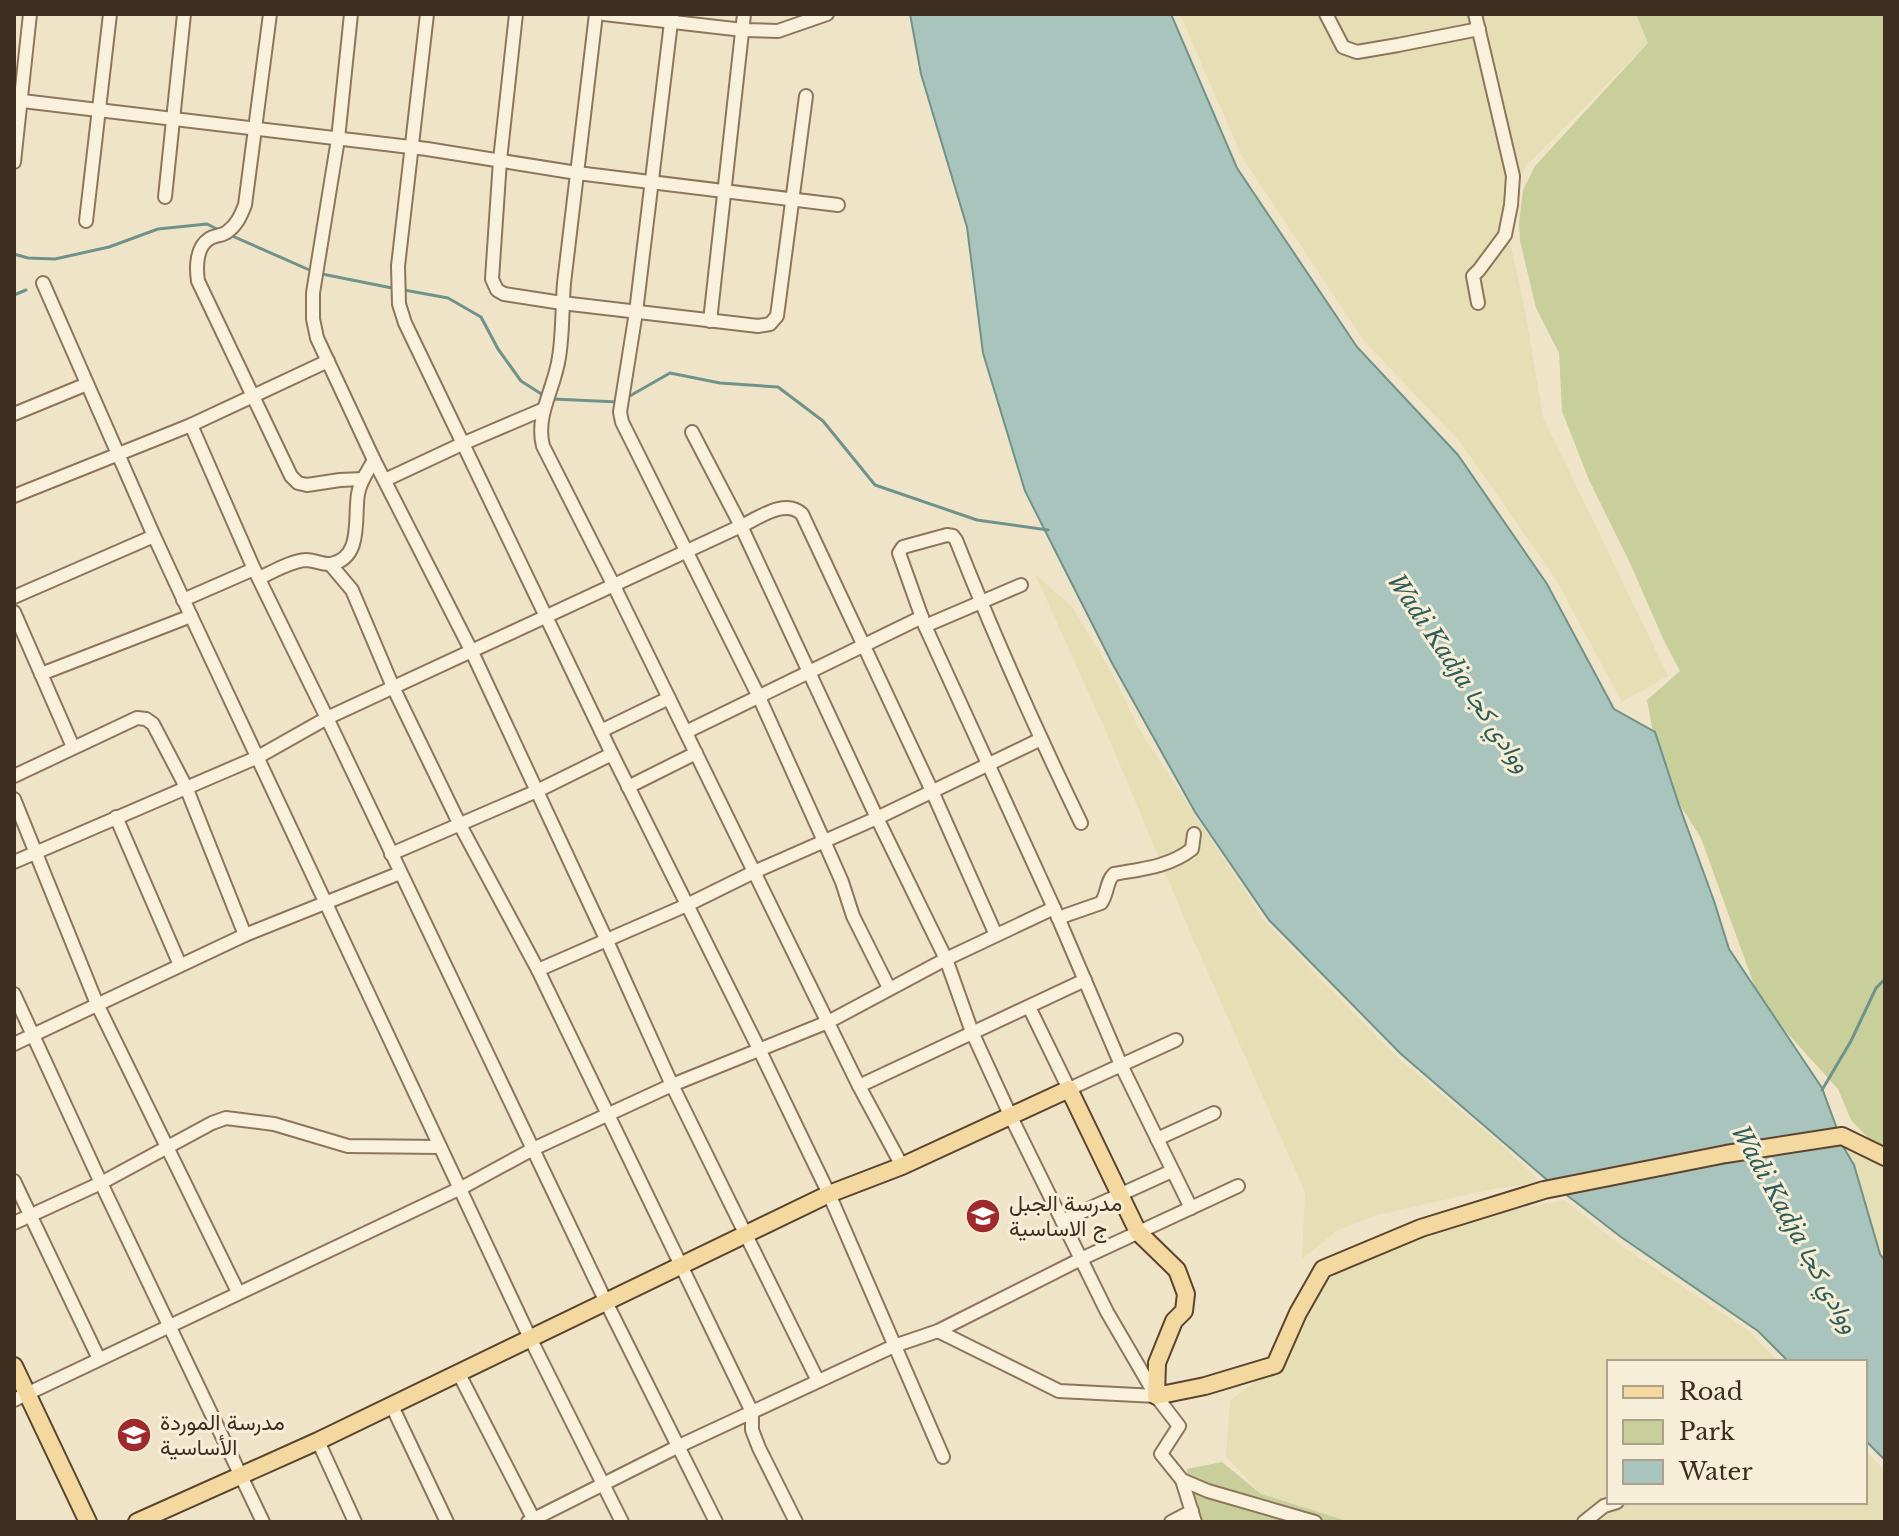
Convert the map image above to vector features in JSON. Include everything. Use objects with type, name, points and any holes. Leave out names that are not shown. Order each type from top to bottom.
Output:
[{"type":"main road","points":[[137,1522],[318,1441],[829,1194],[902,1166],[1069,1089],[1138,1232],[1177,1270],[1186,1294],[1184,1311],[1174,1321],[1157,1363],[1156,1396],[1205,1386],[1275,1365],[1298,1313],[1323,1269],[1421,1228],[1544,1190],[1726,1154],[1842,1136],[1885,1157]]},
{"type":"main road","points":[[14,1366],[21,1397],[88,1522]]},
{"type":"street","points":[[14,162],[17,101],[30,14]]},
{"type":"street","points":[[86,221],[110,14]]},
{"type":"street","points":[[165,197],[184,14]]},
{"type":"street","points":[[270,14],[245,205],[238,222],[226,233],[210,238],[202,246],[197,265],[198,281],[291,476],[298,483],[317,485],[363,479]]},
{"type":"street","points":[[351,14],[338,139],[313,293],[317,338],[374,460],[471,650],[672,1085],[818,1381]]},
{"type":"street","points":[[427,14],[398,266],[399,304],[405,323],[628,787],[829,1194],[943,1457]]},
{"type":"street","points":[[516,14],[500,160],[492,279],[497,290],[504,294],[710,321],[758,326],[770,324],[777,316],[806,96]]},
{"type":"street","points":[[596,14],[562,303],[560,355],[541,419],[543,446],[859,1086],[902,1166]]},
{"type":"street","points":[[604,14],[671,18],[743,30],[778,31],[827,14]]},
{"type":"street","points":[[710,321],[744,14]]},
{"type":"street","points":[[1326,14],[1343,47],[1357,52],[1479,29]]},
{"type":"street","points":[[1475,14],[1513,176],[1505,235],[1473,276],[1478,303]]},
{"type":"street","points":[[671,18],[636,312],[620,412],[622,422],[759,697],[842,882],[853,916],[889,988]]},
{"type":"street","points":[[17,101],[410,147],[577,173],[838,205]]},
{"type":"street","points":[[43,283],[183,600],[530,1338],[622,1522]]},
{"type":"street","points":[[14,496],[191,425],[328,361]]},
{"type":"street","points":[[14,398],[17,413],[87,384]]},
{"type":"street","points":[[385,480],[544,409]]},
{"type":"street","points":[[191,425],[256,574],[606,1302],[716,1522]]},
{"type":"street","points":[[692,432],[741,526],[946,959],[972,1032],[1011,1117],[1107,1312],[1156,1396],[1179,1426],[1161,1454],[1182,1480],[1193,1517],[1171,1522]]},
{"type":"street","points":[[183,600],[305,560],[330,564],[348,556],[354,545],[358,491],[374,460]]},
{"type":"street","points":[[14,862],[258,757],[327,718],[783,507],[797,509],[802,514],[996,935]]},
{"type":"street","points":[[1081,823],[980,602],[956,540],[947,535],[903,547],[899,553],[924,621],[1121,1065],[1191,1208]]},
{"type":"street","points":[[14,597],[154,536]]},
{"type":"street","points":[[330,564],[352,590],[393,687],[460,825],[538,970],[683,1266],[752,1412],[752,1430],[759,1448],[796,1522]]},
{"type":"street","points":[[686,732],[864,646],[1021,585]]},
{"type":"street","points":[[14,612],[73,747]]},
{"type":"street","points":[[41,674],[191,616]]},
{"type":"street","points":[[601,731],[669,698]]},
{"type":"street","points":[[14,776],[137,718],[146,719],[153,724],[186,787],[245,935]]},
{"type":"street","points":[[538,970],[877,818],[1041,739]]},
{"type":"street","points":[[628,787],[696,753]]},
{"type":"street","points":[[391,854],[537,791],[612,754]]},
{"type":"street","points":[[14,799],[97,1004],[238,1292]]},
{"type":"street","points":[[116,817],[180,965]]},
{"type":"street","points":[[21,1397],[459,1188],[533,1149],[672,1085],[828,1022],[996,935],[1056,913],[1101,903],[1114,874],[1158,866],[1182,857],[1192,849],[1194,834]]},
{"type":"street","points":[[14,1044],[245,935],[400,873]]},
{"type":"street","points":[[859,1086],[1085,980]]},
{"type":"street","points":[[14,994],[263,1522]]},
{"type":"street","points":[[1029,1007],[1069,1089],[1176,1040]]},
{"type":"street","points":[[1157,1139],[1214,1113]]},
{"type":"street","points":[[14,1223],[101,1183],[226,1118],[274,1124],[348,1146],[440,1147]]},
{"type":"street","points":[[1062,1221],[1172,1171]]},
{"type":"street","points":[[14,1181],[99,1359]]},
{"type":"street","points":[[458,1372],[532,1521],[679,1446],[894,1346],[938,1331],[1081,1259],[1238,1186]]},
{"type":"street","points":[[938,1331],[1059,1391],[1156,1396]]},
{"type":"street","points":[[391,1404],[447,1522]]},
{"type":"street","points":[[318,1441],[355,1522]]},
{"type":"street","points":[[1182,1480],[1208,1491],[1315,1522]]},
{"type":"street","points":[[1584,1522],[1610,1504]]},
{"type":"shaded area","points":[[1180,14],[1636,14],[1648,43],[1526,166],[1515,189],[1509,226],[1543,417],[1668,676],[1622,702],[1555,578],[1461,443],[1364,341],[1242,157]]},
{"type":"shaded area","points":[[1035,574],[1072,607],[1108,666],[1139,729],[1265,922],[1397,1057],[1541,1182],[1488,1190],[1373,1216],[1338,1230],[1302,1259],[1305,1192]]},
{"type":"shaded area","points":[[1842,1136],[1885,1156],[1885,1261],[1880,1254],[1854,1165]]},
{"type":"shaded area","points":[[1564,1200],[1619,1244],[1749,1331],[1777,1360],[1607,1360],[1607,1504],[1867,1504],[1867,1452],[1885,1471],[1885,1522],[1350,1522],[1261,1494],[1226,1456],[1230,1401],[1285,1359],[1311,1312],[1313,1287],[1430,1225]]},
{"type":"green space","points":[[1636,14],[1885,14],[1885,1156],[1851,1120],[1838,1089],[1777,1022],[1754,985],[1701,838],[1661,775],[1647,700],[1680,671],[1589,480],[1562,411],[1559,353],[1536,308],[1520,241],[1523,190],[1535,166],[1648,43]]},
{"type":"green space","points":[[1222,1462],[1261,1494],[1350,1522],[1191,1522],[1187,1469]]},
{"type":"water","name":"Wadi Kadja ووادي كجا","points":[[910,14],[1171,14],[1237,168],[1357,347],[1458,455],[1547,584],[1614,709],[1655,732],[1729,949],[1822,1088],[1844,1148],[1854,1165],[1880,1254],[1885,1261],[1885,1460],[1867,1442],[1867,1360],[1787,1360],[1758,1331],[1621,1237],[1546,1179],[1401,1054],[1269,920],[1195,812],[1112,663],[1025,491],[983,353],[967,227],[921,74]]},
{"type":"waterway","points":[[14,254],[55,259],[109,247],[158,229],[207,224],[219,230]]},
{"type":"waterway","points":[[230,235],[314,272]]},
{"type":"waterway","points":[[322,274],[397,289]]},
{"type":"waterway","points":[[14,295],[26,290]]},
{"type":"waterway","points":[[404,290],[448,298],[481,317],[498,349],[521,381],[543,395]]},
{"type":"waterway","points":[[628,397],[670,373],[720,383],[778,387],[823,421],[875,485],[977,520],[1048,530]]},
{"type":"waterway","points":[[553,399],[618,402]]},
{"type":"waterway","points":[[1822,1090],[1851,1041],[1876,988],[1885,979]]},
{"type":"place","name":"مدرسة الجبل ج الاساسية","points":[[983,1216]]},
{"type":"place","name":"مدرسة الموردة الأساسية","points":[[134,1435]]}]
